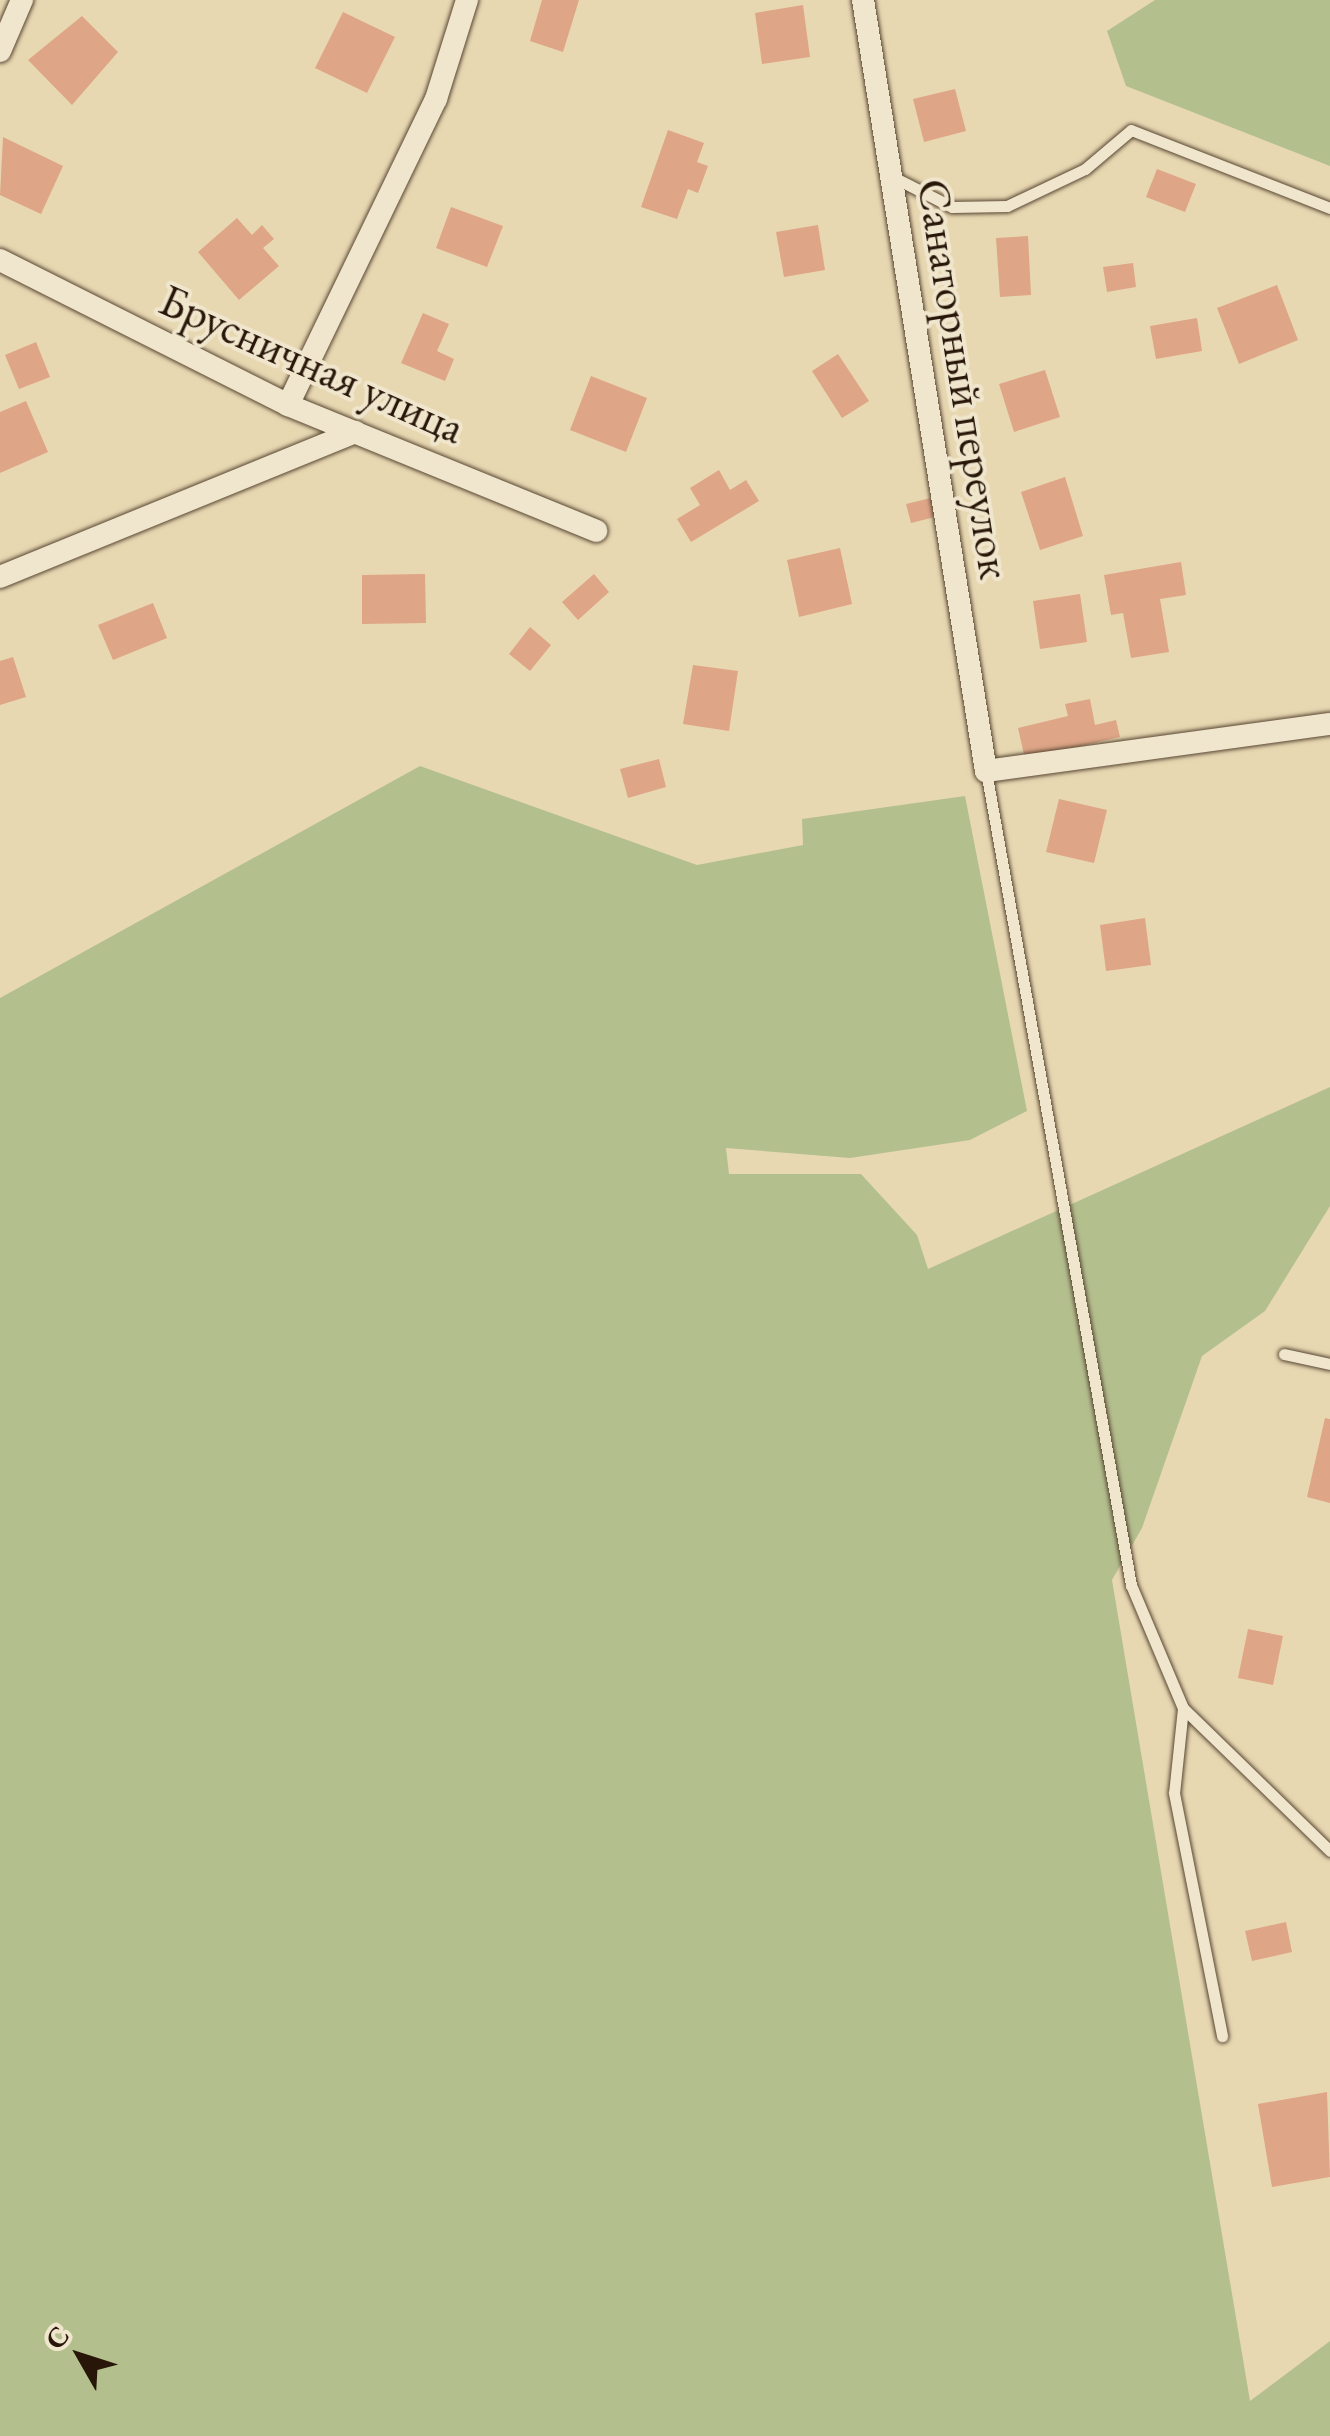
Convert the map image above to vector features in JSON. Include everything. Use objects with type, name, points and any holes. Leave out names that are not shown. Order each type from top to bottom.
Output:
[{"type":"street","points":[[0,51],[22,0]]},
{"type":"street","points":[[288,405],[436,100],[467,0]]},
{"type":"street","name":"Санаторный переулок","points":[[863,0],[986,772]]},
{"type":"street","name":"Брусничная улица","points":[[0,260],[288,405],[596,531]]},
{"type":"street","points":[[0,577],[356,432]]},
{"type":"street","points":[[986,772],[1330,724]]},
{"type":"lane","points":[[891,176],[952,208],[1008,206],[1085,169],[1132,130],[1330,208]]},
{"type":"lane","points":[[986,772],[1130,1585],[1183,1708],[1330,1851]]},
{"type":"lane","points":[[1284,1354],[1330,1364]]},
{"type":"lane","points":[[1183,1708],[1174,1794],[1222,2036]]},
{"type":"green space","points":[[1155,0],[1330,0],[1330,166],[1126,86],[1107,31]]},
{"type":"green space","points":[[420,766],[697,865],[803,845],[802,819],[965,796],[1027,1111],[970,1140],[850,1158],[726,1148],[729,1174],[861,1174],[917,1235],[928,1269],[1330,1087],[1330,1206],[1265,1311],[1202,1356],[1142,1528],[1112,1580],[1250,2401],[1330,2341],[1330,2436],[0,2436],[0,998]]},
{"type":"building","points":[[542,0],[579,0],[563,52],[530,41]]},
{"type":"building","points":[[803,5],[810,57],[762,64],[755,13]]},
{"type":"building","points":[[343,12],[395,37],[367,93],[315,68]]},
{"type":"building","points":[[82,16],[118,52],[72,105],[28,60]]},
{"type":"building","points":[[955,89],[966,131],[924,142],[913,99]]},
{"type":"building","points":[[668,130],[704,143],[697,162],[708,166],[698,193],[688,189],[677,219],[641,207]]},
{"type":"building","points":[[3,137],[63,166],[41,214],[0,195]]},
{"type":"building","points":[[1157,169],[1196,184],[1185,212],[1146,197]]},
{"type":"building","points":[[451,207],[503,226],[487,267],[436,248]]},
{"type":"building","points":[[237,218],[252,235],[262,225],[274,239],[263,248],[279,266],[239,300],[198,252]]},
{"type":"building","points":[[818,225],[825,270],[784,277],[776,232]]},
{"type":"building","points":[[1028,236],[1031,295],[1000,297],[996,238]]},
{"type":"building","points":[[1133,263],[1136,287],[1107,292],[1103,267]]},
{"type":"building","points":[[1277,285],[1298,340],[1239,364],[1217,308]]},
{"type":"building","points":[[423,313],[449,324],[437,351],[454,359],[445,381],[401,363]]},
{"type":"building","points":[[1197,318],[1202,351],[1156,359],[1150,326]]},
{"type":"building","points":[[36,342],[50,377],[19,389],[5,355]]},
{"type":"building","points":[[838,354],[869,401],[842,418],[812,371]]},
{"type":"building","points":[[1045,370],[1060,417],[1014,432],[999,384]]},
{"type":"building","points":[[591,376],[647,398],[626,452],[570,430]]},
{"type":"building","points":[[26,401],[48,452],[0,473],[0,412]]},
{"type":"building","points":[[719,470],[730,490],[746,480],[759,501],[691,542],[677,519],[700,505],[690,488]]},
{"type":"building","points":[[1065,477],[1083,536],[1040,550],[1021,492]]},
{"type":"building","points":[[931,498],[935,517],[911,523],[906,504]]},
{"type":"building","points":[[840,548],[852,604],[799,617],[787,560]]},
{"type":"building","points":[[1181,562],[1186,595],[1160,599],[1169,652],[1131,658],[1123,613],[1111,615],[1104,575]]},
{"type":"building","points":[[425,574],[426,623],[362,624],[362,575]]},
{"type":"building","points":[[594,574],[609,592],[578,620],[562,602]]},
{"type":"building","points":[[1080,594],[1087,642],[1040,649],[1033,601]]},
{"type":"building","points":[[153,603],[167,638],[113,660],[98,625]]},
{"type":"building","points":[[530,627],[551,645],[530,671],[509,654]]},
{"type":"building","points":[[13,657],[26,697],[0,705],[0,661]]},
{"type":"building","points":[[693,665],[738,671],[729,731],[683,724]]},
{"type":"building","points":[[1090,699],[1095,725],[1116,720],[1120,737],[1025,759],[1018,728],[1068,716],[1065,704]]},
{"type":"building","points":[[659,759],[666,787],[628,798],[620,769]]},
{"type":"building","points":[[1059,799],[1107,810],[1094,863],[1046,852]]},
{"type":"building","points":[[1145,918],[1151,965],[1106,971],[1100,925]]},
{"type":"building","points":[[1325,1418],[1330,1419],[1330,1503],[1307,1497]]},
{"type":"building","points":[[1248,1629],[1283,1636],[1273,1685],[1238,1678]]},
{"type":"building","points":[[1286,1922],[1292,1952],[1252,1961],[1245,1931]]},
{"type":"building","points":[[1327,2092],[1330,2177],[1272,2187],[1258,2104]]}]
